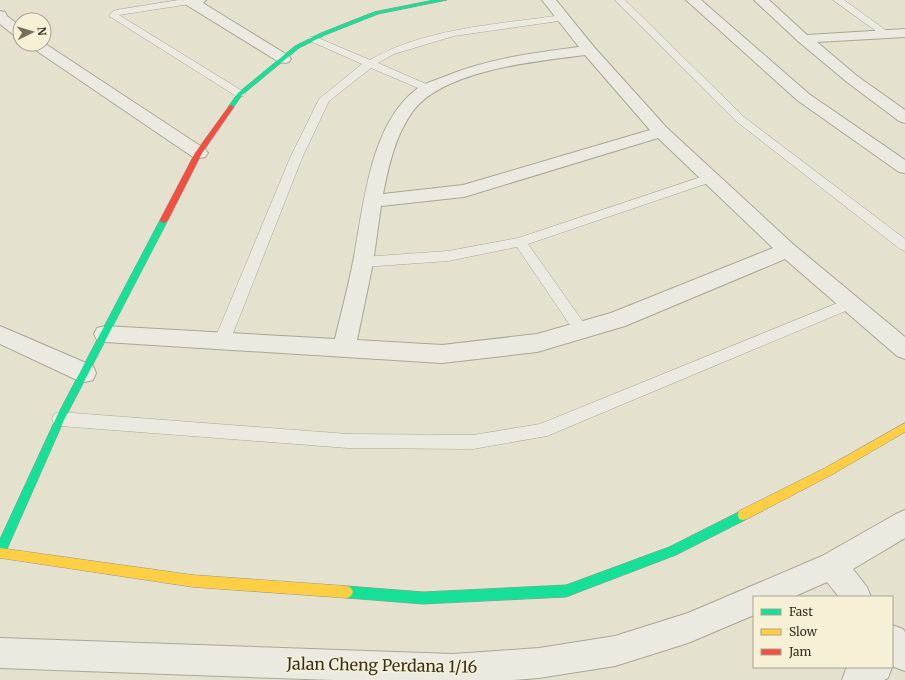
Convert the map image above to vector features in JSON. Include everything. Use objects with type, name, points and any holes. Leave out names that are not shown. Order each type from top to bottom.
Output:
[{"type":"street","points":[[444,0],[404,3],[349,23],[313,39],[298,47],[240,94],[199,154],[60,419],[0,553],[193,581],[423,598],[566,591],[672,551],[829,471],[905,426]]},
{"type":"street","points":[[549,0],[589,50],[661,132],[787,250],[905,350]]},
{"type":"street","points":[[694,0],[803,97],[905,168]]},
{"type":"street","points":[[761,0],[804,39],[852,79],[905,118]]},
{"type":"street","points":[[195,1],[284,59]]},
{"type":"street","points":[[0,15],[1,18],[12,27]]},
{"type":"street","points":[[804,39],[905,33]]},
{"type":"street","points":[[344,349],[363,262],[372,202],[382,156],[401,116],[423,92],[460,74],[508,62],[589,50]]},
{"type":"street","points":[[48,52],[199,154]]},
{"type":"street","points":[[372,202],[464,191],[661,132]]},
{"type":"street","points":[[105,334],[442,354],[537,343],[617,320],[787,250]]},
{"type":"street","points":[[0,334],[85,373]]},
{"type":"street","points":[[762,596],[832,566],[905,523]]},
{"type":"street","points":[[832,566],[856,596]]},
{"type":"street","name":"Jalan Cheng Perdana 1/16","points":[[0,653],[453,669],[469,668],[539,663],[614,651],[688,628],[753,600]]},
{"type":"street","points":[[857,680],[874,668]]},
{"type":"lane","points":[[620,0],[740,119],[905,246]]},
{"type":"lane","points":[[838,0],[886,34]]},
{"type":"lane","points":[[195,1],[120,12],[116,13],[114,16],[240,94]]},
{"type":"lane","points":[[222,341],[296,158],[324,99],[361,69],[390,52],[453,33],[564,18]]},
{"type":"lane","points":[[313,39],[429,89]]},
{"type":"lane","points":[[363,262],[448,256],[520,242],[710,178]]},
{"type":"lane","points":[[520,242],[581,330]]},
{"type":"lane","points":[[60,419],[348,441],[473,442],[541,431],[850,303]]},
{"type":"traffic: fast","points":[[231,107],[240,94],[297,47],[323,34],[376,13],[406,6],[444,0]]},
{"type":"traffic: fast","points":[[0,552],[60,419],[164,220]]},
{"type":"traffic: fast","points":[[347,592],[423,598],[566,591],[672,551],[743,515]]},
{"type":"traffic: slow","points":[[743,515],[829,471],[905,427]]},
{"type":"traffic: slow","points":[[0,553],[193,581],[347,592]]},
{"type":"traffic: jam","points":[[164,220],[199,153],[231,107]]}]
